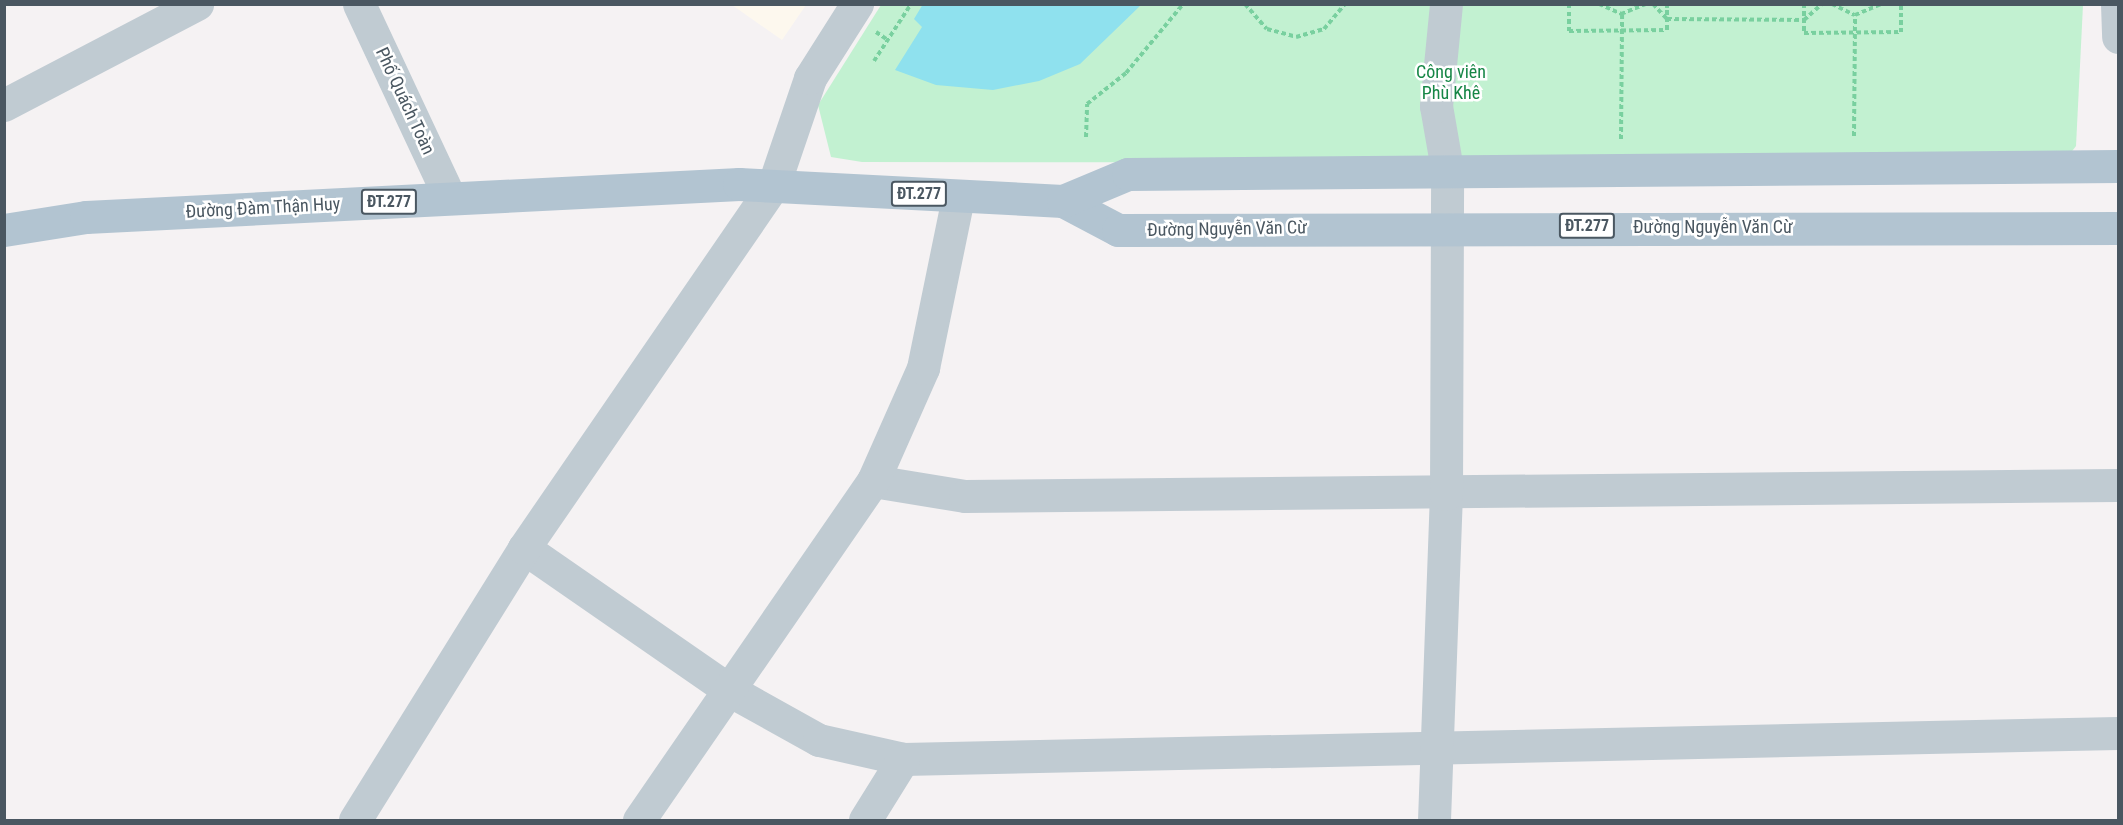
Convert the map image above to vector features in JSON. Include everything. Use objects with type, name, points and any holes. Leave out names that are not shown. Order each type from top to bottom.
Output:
[{"type":"main road","name":"Đường Nguyễn Văn Cừ","points":[[774,184],[958,197],[1063,201],[1128,174],[1447,169],[2118,166]]},
{"type":"main road","name":"Đường Đàm Thận Huy","points":[[4,230],[86,217],[774,184]]},
{"type":"main road","name":"Đường Nguyễn Văn Cừ","points":[[1063,201],[1118,230],[1446,226],[2118,228]]},
{"type":"street","points":[[4,105],[197,4]]},
{"type":"street","name":"Phố Quách Toàn","points":[[359,4],[450,198]]},
{"type":"street","points":[[355,820],[524,548],[774,184],[810,78],[857,4]]},
{"type":"street","points":[[1434,820],[1446,494],[1447,169],[1437,106],[1446,4]]},
{"type":"street","points":[[2117,4],[2118,37]]},
{"type":"street","points":[[639,820],[873,481],[923,368],[958,197]]},
{"type":"street","points":[[873,481],[965,496],[1446,494],[2118,485]]},
{"type":"street","points":[[524,548],[729,690],[819,740],[903,759],[2118,733]]},
{"type":"street","points":[[865,820],[903,759]]},
{"type":"path","points":[[874,62],[911,4]]},
{"type":"path","points":[[1086,137],[1087,104],[1126,73],[1183,4]]},
{"type":"path","points":[[1245,4],[1267,29],[1296,37],[1324,29],[1345,4]]},
{"type":"path","points":[[1569,4],[1569,31],[1667,30],[1667,4]]},
{"type":"path","points":[[1599,4],[1622,13],[1646,4]]},
{"type":"path","points":[[1653,4],[1667,19],[1804,20],[1822,4]]},
{"type":"path","points":[[1804,4],[1804,33],[1901,32],[1901,4]]},
{"type":"path","points":[[1832,4],[1856,15],[1881,4]]},
{"type":"path","points":[[1621,140],[1622,13]]},
{"type":"path","points":[[1854,137],[1856,15]]},
{"type":"shaded area","points":[[732,5],[806,5],[782,40]]},
{"type":"green space","name":"Công viên Phù Khê","points":[[881,5],[2083,5],[2076,146],[2063,163],[862,162],[831,157],[818,105]]},
{"type":"water","points":[[923,4],[1141,5],[1080,64],[1039,81],[993,90],[936,85],[895,70],[922,27],[914,19]]}]
